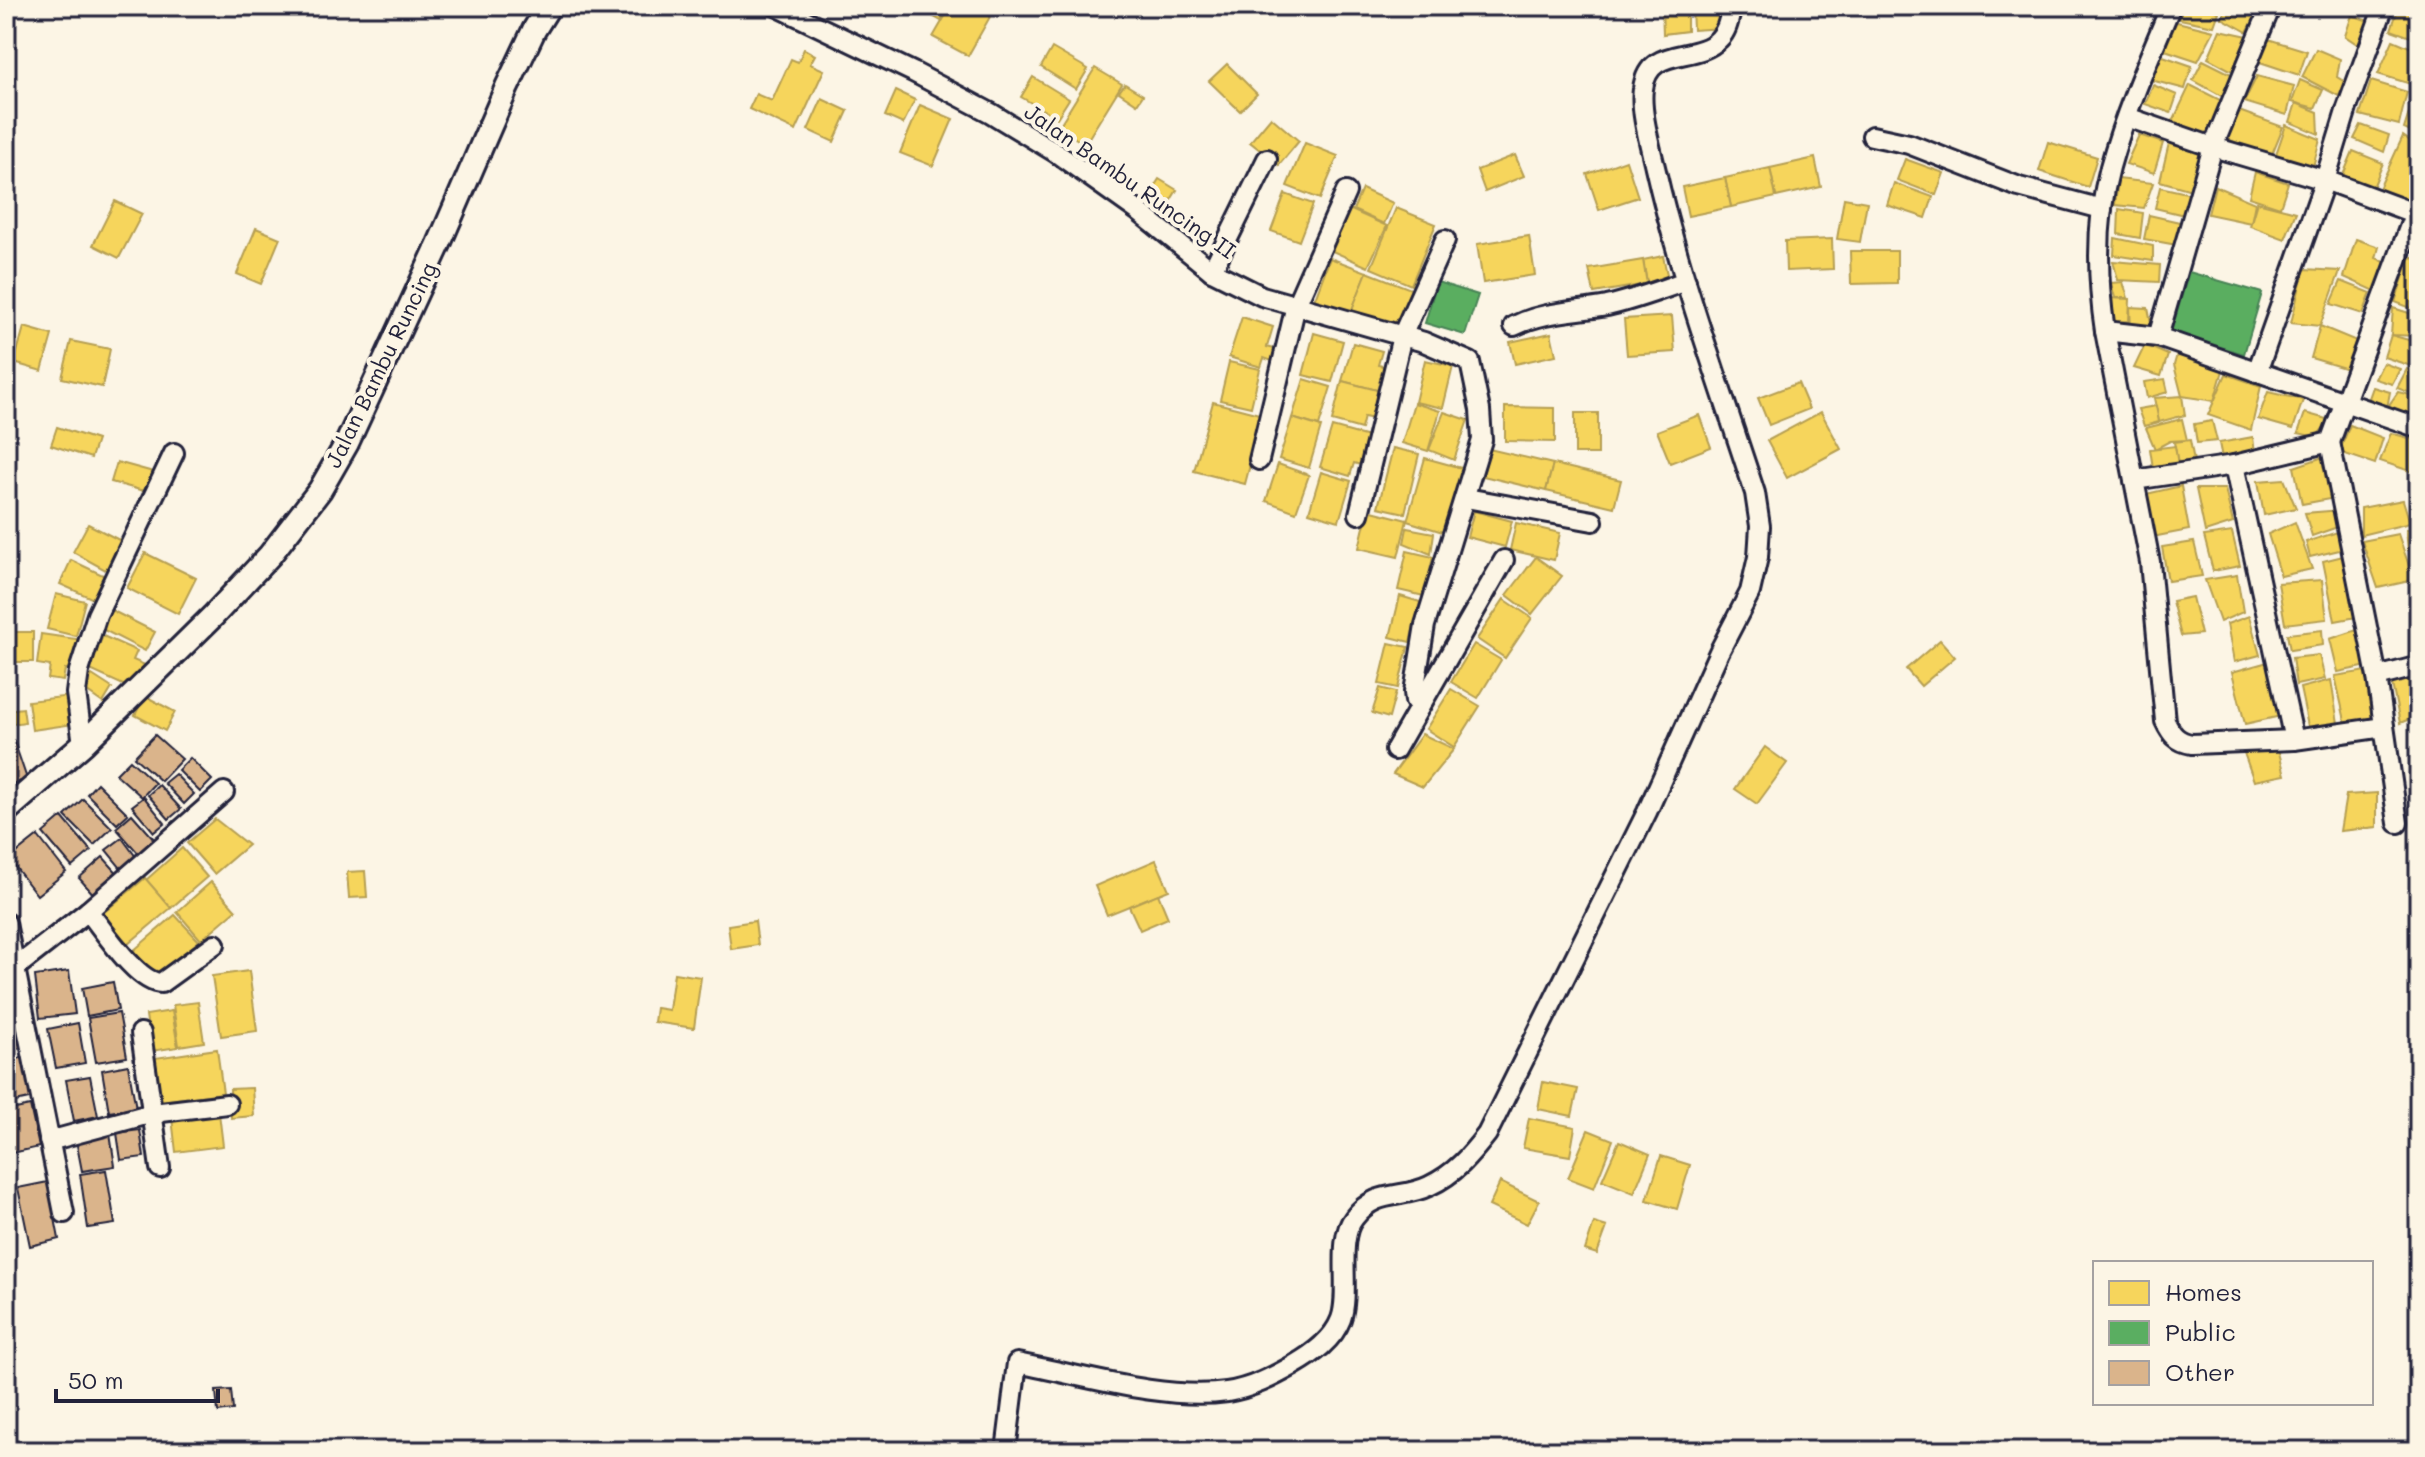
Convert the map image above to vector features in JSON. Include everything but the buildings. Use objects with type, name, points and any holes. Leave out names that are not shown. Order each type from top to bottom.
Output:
[{"type":"street","name":"Jalan Bambu Runcing","points":[[6,811],[83,744],[270,555],[320,490],[347,443],[514,72],[549,6]]},
{"type":"street","name":"Jalan Bambu Runcing II","points":[[776,6],[991,113],[1055,152],[1212,271],[1262,296],[1424,342],[1470,362],[1480,410],[1482,440],[1466,498]]},
{"type":"street","points":[[1006,1451],[1017,1363],[1189,1394],[1228,1392],[1267,1380],[1304,1359],[1330,1339],[1341,1318],[1346,1292],[1346,1247],[1350,1222],[1364,1205],[1427,1187],[1461,1166],[1487,1134],[1647,812],[1719,652],[1750,592],[1758,557],[1760,526],[1755,493],[1686,281],[1655,165],[1643,89],[1655,63],[1710,47],[1720,38],[1728,25],[1732,6]]},
{"type":"street","points":[[2171,6],[2110,167],[2102,209],[2100,298],[2150,562],[2165,721],[2170,732],[2179,740],[2192,744],[2294,740],[2384,727]]},
{"type":"street","points":[[2158,337],[2213,147],[2271,6]]},
{"type":"street","points":[[2257,372],[2384,6]]},
{"type":"street","points":[[2127,117],[2417,210],[2330,442],[2377,677],[2398,823]]},
{"type":"street","points":[[1872,136],[1909,144],[2019,187],[2102,209]]},
{"type":"street","points":[[1212,271],[1267,159]]},
{"type":"street","points":[[1259,460],[1296,305],[1346,192]]},
{"type":"street","points":[[1359,514],[1402,336],[1445,240]]},
{"type":"street","points":[[1514,326],[1529,318],[1633,299],[1686,281]]},
{"type":"street","points":[[2105,331],[2158,337],[2419,428]]},
{"type":"street","points":[[2134,480],[2234,465],[2330,442]]},
{"type":"street","points":[[83,744],[76,693],[79,671],[97,615],[174,453]]},
{"type":"street","points":[[2234,465],[2294,740]]},
{"type":"street","points":[[1420,706],[1415,701],[1414,692],[1425,625],[1466,498],[1593,521]]},
{"type":"street","points":[[1395,750],[1504,560]]},
{"type":"street","points":[[2377,677],[2419,666]]},
{"type":"street","points":[[15,968],[88,911],[224,792]]},
{"type":"street","points":[[88,911],[140,974],[154,983],[161,983],[215,944]]},
{"type":"street","points":[[6,923],[64,1213]]},
{"type":"street","points":[[141,1033],[160,1168]]},
{"type":"street","points":[[49,1141],[153,1113],[227,1104]]}]
